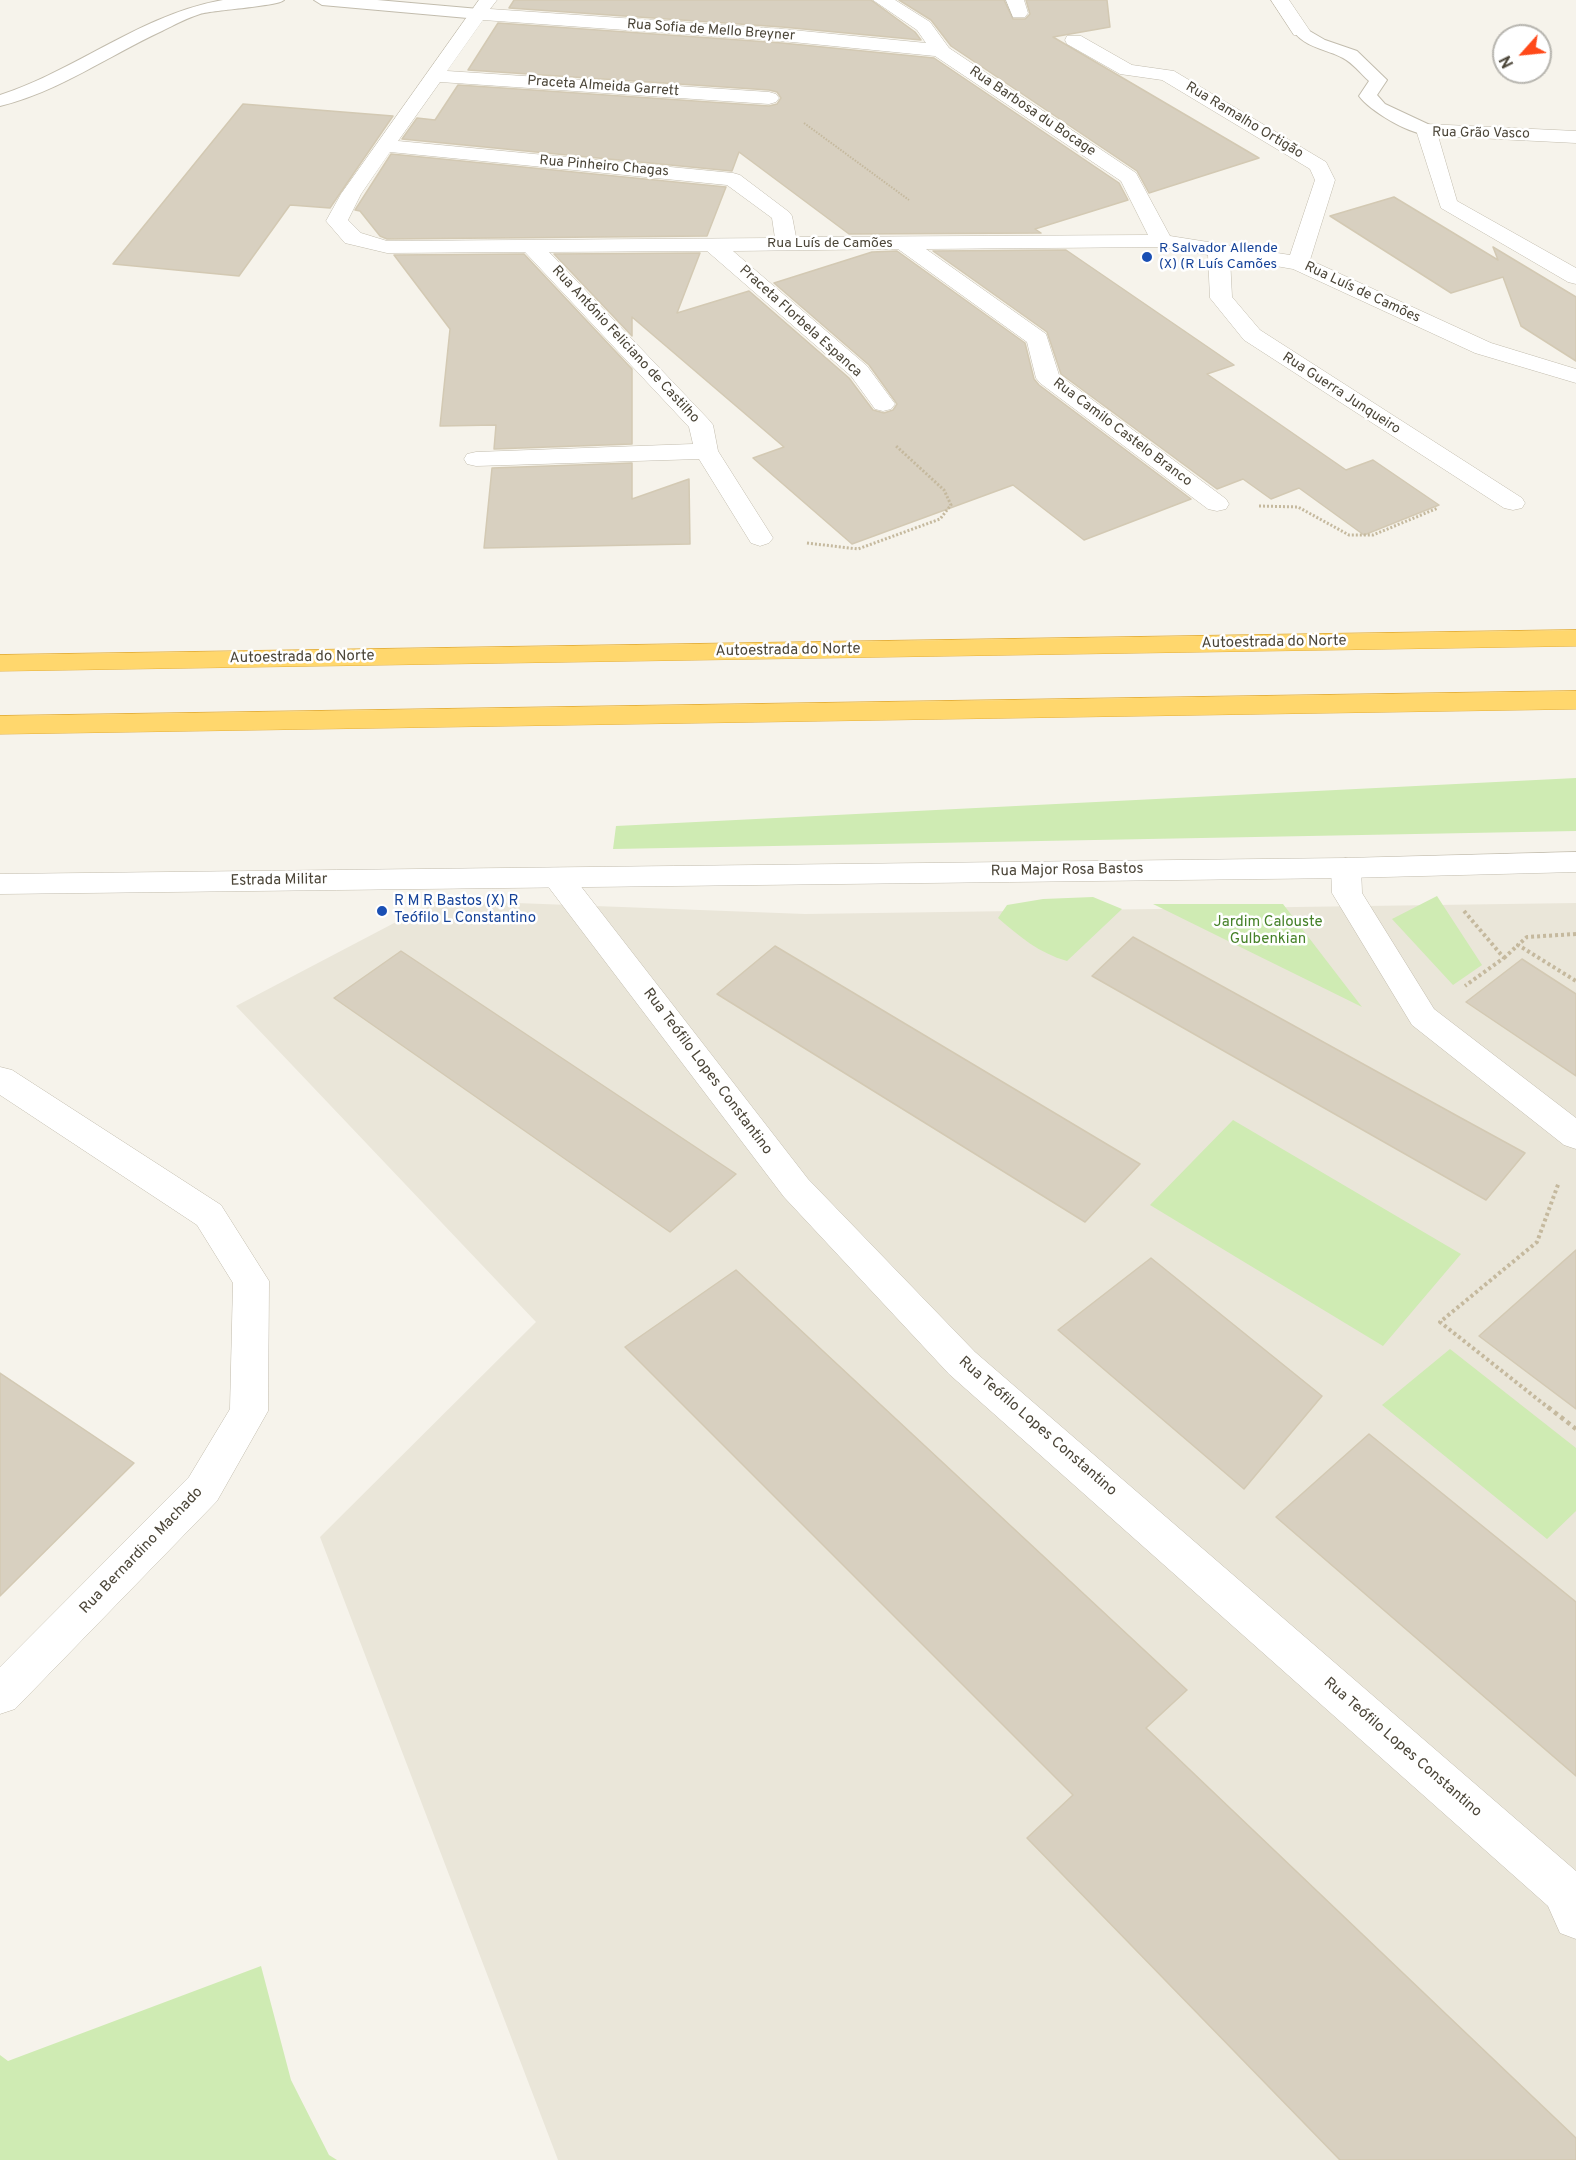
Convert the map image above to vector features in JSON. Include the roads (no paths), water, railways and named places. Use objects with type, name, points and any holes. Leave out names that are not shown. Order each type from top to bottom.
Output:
[{"type":"highway","name":"Autoestrada do Norte","points":[[0,663],[1576,638]]},
{"type":"highway","points":[[0,725],[1576,700]]},
{"type":"street","name":"Rua Barbosa du Bocage","points":[[882,0],[924,26],[942,52],[1129,177],[1162,241]]},
{"type":"street","points":[[1280,0],[1301,32]]},
{"type":"street","name":"Rua Sofia de Mello Breyner","points":[[484,7],[932,49],[942,52]]},
{"type":"street","name":"Rua Luís de Camões","points":[[484,7],[351,194],[337,221],[353,238],[387,247],[1162,241],[1298,263],[1483,348],[1576,376]]},
{"type":"street","name":"Rua Ramalho Ortigão","points":[[1074,40],[1127,70],[1167,75],[1319,166],[1325,180],[1298,263]]},
{"type":"street","name":"Praceta Almeida Garrett","points":[[436,76],[769,98]]},
{"type":"street","name":"Rua Grão Vasco","points":[[1576,137],[1426,130],[1449,204],[1576,277]]},
{"type":"street","name":"Rua Pinheiro Chagas","points":[[386,146],[733,179],[782,216],[786,243]]},
{"type":"street","name":"Rua Camilo Castelo Branco","points":[[903,243],[1038,339],[1048,378],[1217,504]]},
{"type":"street","name":"Praceta Florbela Espanca","points":[[713,244],[859,371],[882,404]]},
{"type":"street","name":"Rua António Feliciano de Castilho","points":[[531,246],[701,425],[706,451],[759,538]]},
{"type":"street","name":"Rua Guerra Junqueiro","points":[[1219,250],[1221,298],[1252,335],[1513,503]]},
{"type":"street","points":[[476,459],[706,451]]},
{"type":"street","name":"Rua Major Rosa Bastos","points":[[558,878],[1576,862]]},
{"type":"street","points":[[1346,867],[1347,893],[1423,1017],[1576,1136]]},
{"type":"street","name":"Estrada Militar","points":[[0,884],[558,878]]},
{"type":"street","name":"Rua Teófilo Lopes Constantino","points":[[558,878],[796,1188],[962,1363],[1564,1890],[1576,1917]]},
{"type":"street","name":"Rua Bernardino Machado","points":[[0,1079],[209,1215],[251,1281],[249,1411],[203,1489],[0,1695]]},
{"type":"lane","points":[[0,101],[38,87],[141,34],[192,12],[240,2],[276,0]]},
{"type":"lane","points":[[322,0],[484,7]]},
{"type":"lane","points":[[1301,32],[1319,44],[1351,55],[1378,80],[1368,96],[1379,108],[1426,130]]},
{"type":"place","name":"R Salvador Allende (X) (R Luís Camões","points":[[1147,257]]},
{"type":"place","name":"R M R Bastos (X) R Teófilo L Constantino","points":[[382,911]]},
{"type":"park label","name":"Jardim Calouste Gulbenkian","points":[[1268,932]]}]
